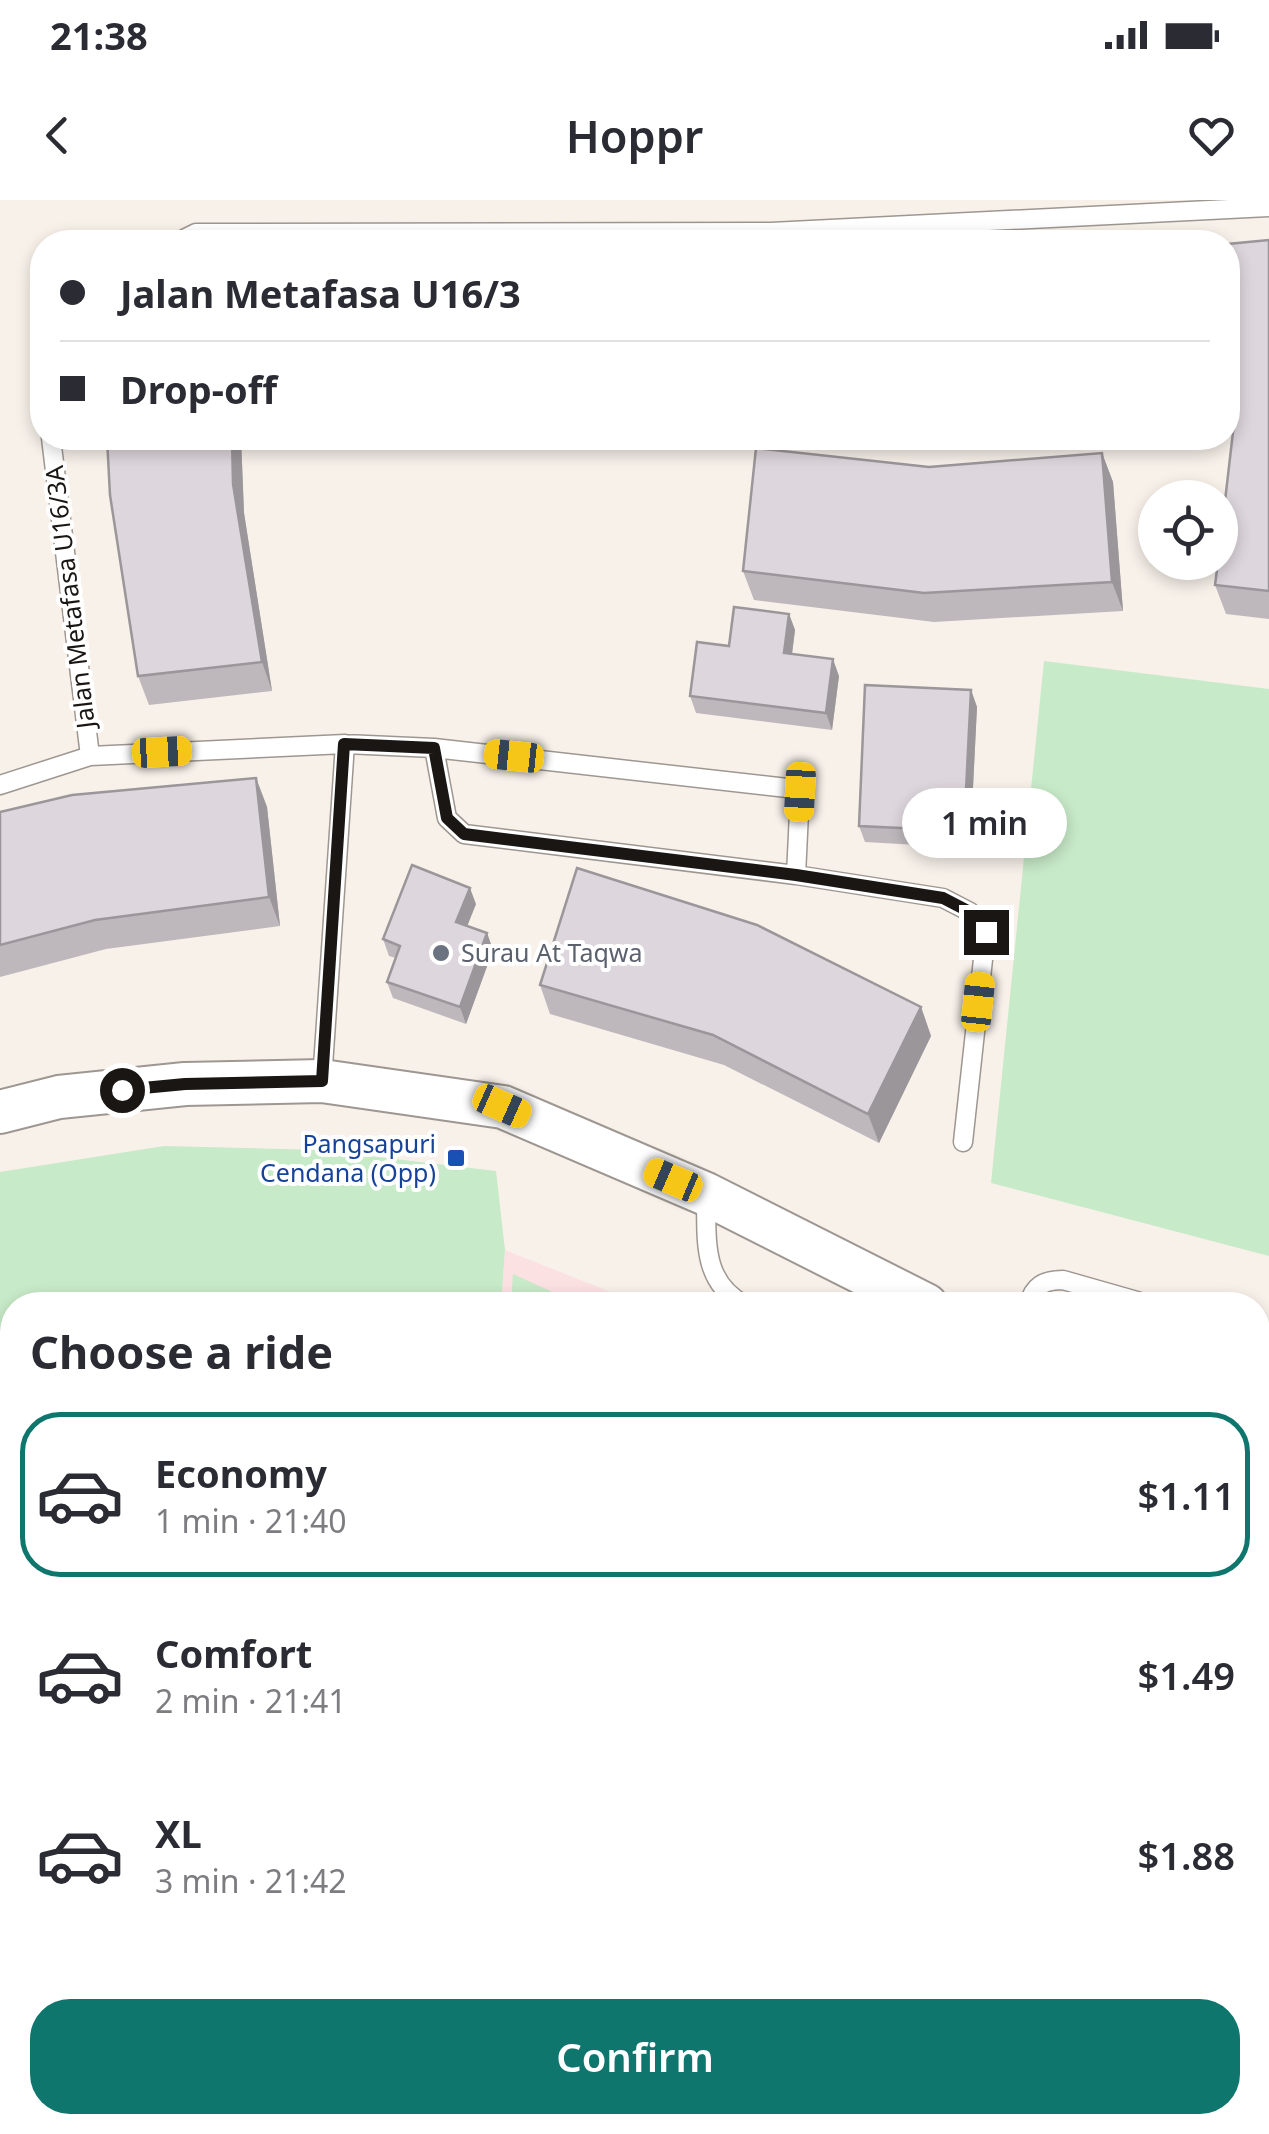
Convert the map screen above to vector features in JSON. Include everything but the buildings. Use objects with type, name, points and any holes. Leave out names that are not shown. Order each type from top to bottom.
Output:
[{"type":"street","points":[[0,1112],[59,1097],[185,1084],[322,1081],[502,1106],[706,1194],[900,1292]]},
{"type":"lane","points":[[811,230],[1269,207]]},
{"type":"lane","name":"Jalan Metafasa U16/3A","points":[[52,450],[90,756]]},
{"type":"lane","points":[[322,1081],[344,744]]},
{"type":"lane","points":[[0,785],[90,756],[344,744],[434,748],[796,789],[800,792],[796,875]]},
{"type":"lane","points":[[434,748],[447,818],[464,834],[796,875],[943,898],[970,912],[986,932],[963,1142]]},
{"type":"lane","points":[[706,1194],[707,1257],[725,1292]]},
{"type":"lane","points":[[1034,1292],[1049,1280],[1105,1292]]},
{"type":"shaded area","points":[[505,1250],[610,1292],[502,1292]]},
{"type":"green space","points":[[1044,661],[1269,689],[1269,1256],[991,1183]]},
{"type":"green space","points":[[164,1146],[319,1150],[496,1171],[505,1250],[502,1292],[0,1292],[0,1172]]},
{"type":"green space","points":[[513,1274],[552,1292],[512,1292]]},
{"type":"place","name":"Surau At Taqwa","points":[[441,953]]},
{"type":"place","name":"Pangsapuri Cendana (Opp)","points":[[456,1158]]},
{"type":"route","points":[[122,1090],[185,1084],[322,1081],[344,744],[434,748],[447,818],[464,834],[796,875],[943,898],[970,912],[986,932]]}]
